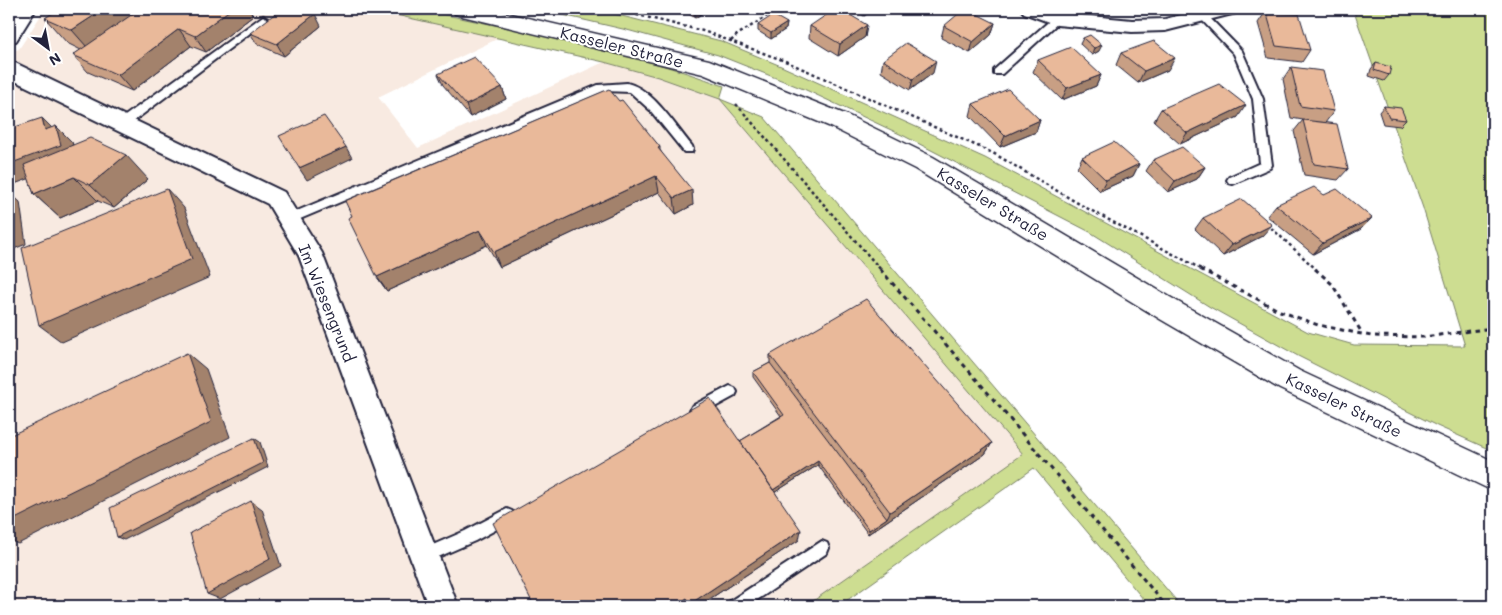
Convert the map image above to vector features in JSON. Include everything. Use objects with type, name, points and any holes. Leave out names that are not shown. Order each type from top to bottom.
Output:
[{"type":"main road","name":"Kasseler Straße","points":[[476,10],[709,68],[839,120],[924,163],[1170,311],[1290,380],[1493,476]]},
{"type":"street","points":[[9,36],[26,9]]},
{"type":"street","points":[[1031,9],[1057,18],[1132,26],[1165,25],[1228,9]]},
{"type":"street","name":"Im Wiesengrund","points":[[9,68],[22,76],[276,198],[310,253],[442,606]]},
{"type":"lane","points":[[1203,16],[1238,52],[1258,99],[1266,165],[1233,180]]},
{"type":"lane","points":[[998,72],[1057,18]]},
{"type":"lane","points":[[122,124],[263,19]]},
{"type":"lane","points":[[289,219],[602,88],[618,86],[634,89],[647,101],[688,149]]},
{"type":"lane","points":[[686,416],[730,392]]},
{"type":"lane","points":[[424,556],[470,536],[522,508]]},
{"type":"lane","points":[[735,606],[822,548]]},
{"type":"path","points":[[612,9],[703,31],[785,61],[993,153],[1081,205],[1280,311],[1318,324],[1362,334],[1424,337],[1485,329],[1493,330]]},
{"type":"path","points":[[732,41],[737,35],[778,9]]},
{"type":"path","points":[[738,79],[735,103],[983,387],[1166,606]]},
{"type":"path","points":[[1262,220],[1332,284],[1362,334]]},
{"type":"shaded area","points":[[45,9],[391,9],[388,13],[499,38],[378,97],[418,148],[604,62],[658,77],[720,99],[1024,455],[806,606],[9,606],[9,52],[19,49]]},
{"type":"green space","points":[[391,9],[417,9],[534,33],[649,61],[724,86],[720,99],[658,77],[604,62],[387,13]]},
{"type":"green space","points":[[537,9],[594,9],[721,41],[781,66],[985,158],[1308,332],[1354,345],[1465,346],[1423,208],[1353,9],[1493,9],[1493,451],[1437,426],[1298,356],[1210,307],[1090,232],[904,136],[806,90],[718,55],[627,30]]},
{"type":"green space","points":[[720,99],[764,117],[1181,606],[1149,606],[1034,468],[839,606],[806,606],[1023,454]]},
{"type":"building","points":[[59,9],[104,9],[72,30],[45,18]]},
{"type":"building","points":[[140,9],[231,9],[195,36],[179,29],[118,75],[73,55]]},
{"type":"building","points":[[281,9],[301,9],[315,14],[277,44],[250,33]]},
{"type":"building","points":[[835,9],[840,9],[867,25],[840,44],[810,26]]},
{"type":"building","points":[[964,9],[995,23],[973,42],[944,26]]},
{"type":"building","points":[[1266,11],[1299,14],[1310,50],[1276,46]]},
{"type":"building","points":[[773,15],[787,23],[771,33],[758,25]]},
{"type":"building","points":[[1090,35],[1102,45],[1094,48],[1083,38]]},
{"type":"building","points":[[1154,41],[1175,58],[1144,71],[1121,53]]},
{"type":"building","points":[[906,43],[936,61],[913,79],[883,60]]},
{"type":"building","points":[[1071,47],[1101,75],[1067,88],[1038,60]]},
{"type":"building","points":[[474,57],[502,87],[466,105],[438,74]]},
{"type":"building","points":[[1376,63],[1391,67],[1389,75],[1374,70]]},
{"type":"building","points":[[1291,67],[1323,71],[1334,111],[1300,106]]},
{"type":"building","points":[[1219,84],[1246,105],[1187,133],[1161,109]]},
{"type":"building","points":[[609,89],[619,101],[622,100],[692,190],[674,198],[656,176],[494,252],[480,230],[377,277],[348,218],[352,216],[345,201]]},
{"type":"building","points":[[1008,89],[1040,120],[1005,136],[973,104]]},
{"type":"building","points":[[1384,106],[1401,108],[1406,120],[1389,118]]},
{"type":"building","points":[[324,116],[346,147],[299,168],[279,136]]},
{"type":"building","points":[[42,118],[45,130],[56,126],[61,145],[9,164],[9,129]]},
{"type":"building","points":[[1303,120],[1337,124],[1348,169],[1314,164]]},
{"type":"building","points":[[90,138],[126,155],[90,185],[74,177],[34,194],[24,165]]},
{"type":"building","points":[[1114,142],[1139,164],[1106,180],[1082,157]]},
{"type":"building","points":[[1182,147],[1205,167],[1175,181],[1153,160]]},
{"type":"building","points":[[1314,187],[1324,195],[1337,189],[1372,218],[1323,243],[1276,205]]},
{"type":"building","points":[[167,189],[192,259],[39,325],[22,248]]},
{"type":"building","points":[[1242,199],[1272,225],[1232,245],[1203,218]]},
{"type":"building","points":[[9,201],[13,234],[9,235]]},
{"type":"building","points":[[866,299],[992,443],[890,512],[770,355]]},
{"type":"building","points":[[187,353],[211,422],[9,522],[9,436]]},
{"type":"building","points":[[770,363],[887,518],[869,530],[818,461],[773,490],[740,441],[784,415],[753,372]]},
{"type":"building","points":[[710,398],[801,530],[690,604],[687,598],[674,606],[534,606],[493,523]]},
{"type":"building","points":[[254,438],[263,463],[117,537],[110,508]]},
{"type":"building","points":[[251,501],[270,559],[207,594],[190,533]]}]
